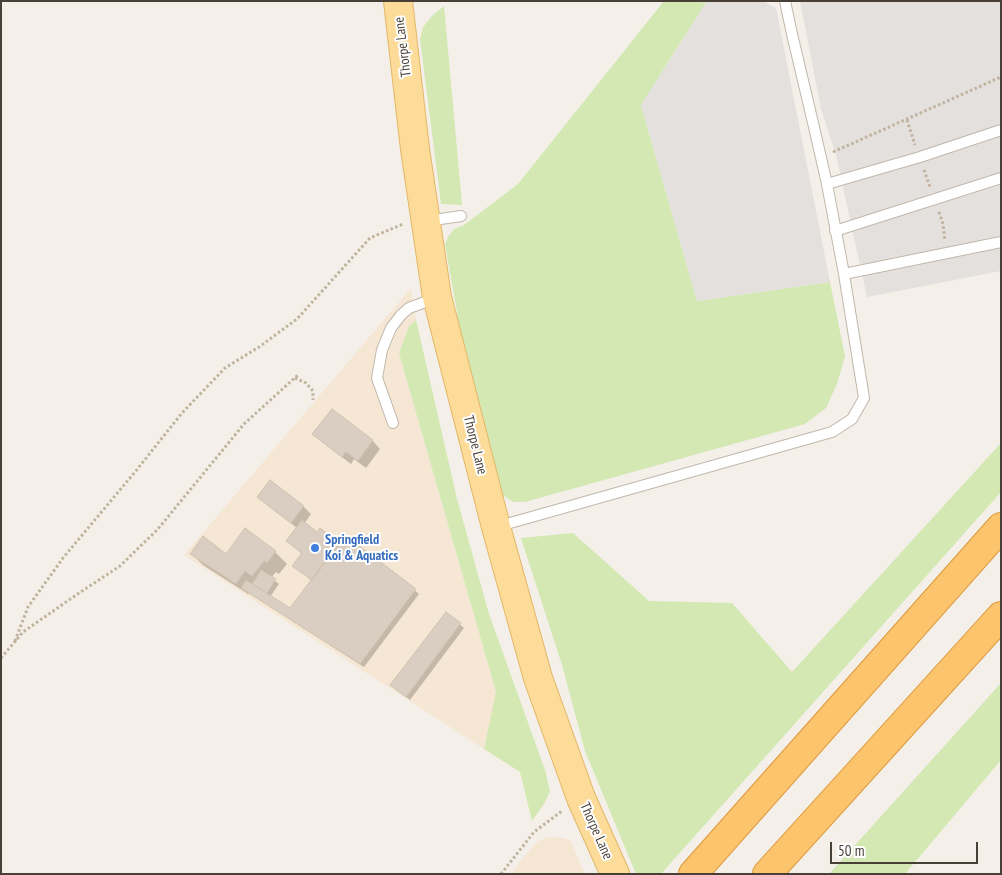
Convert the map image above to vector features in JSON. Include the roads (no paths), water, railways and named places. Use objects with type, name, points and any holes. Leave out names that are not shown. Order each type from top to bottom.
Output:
[{"type":"highway","points":[[693,874],[1001,527]]},
{"type":"highway","points":[[767,874],[1001,616]]},
{"type":"main road","name":"Thorpe Lane","points":[[398,1],[437,297],[496,527],[538,678],[581,798],[615,874]]},
{"type":"lane","points":[[496,527],[832,432],[852,419],[864,398],[827,184],[785,1]]},
{"type":"lane","points":[[827,184],[920,157],[1001,130]]},
{"type":"lane","points":[[835,230],[1001,178]]},
{"type":"lane","points":[[426,222],[461,216]]},
{"type":"lane","points":[[844,274],[1001,242]]},
{"type":"lane","points":[[394,423],[376,378],[382,350],[391,328],[401,314],[410,308],[437,297]]},
{"type":"place","name":"Springfield Koi & Aquatics","points":[[315,548]]}]
